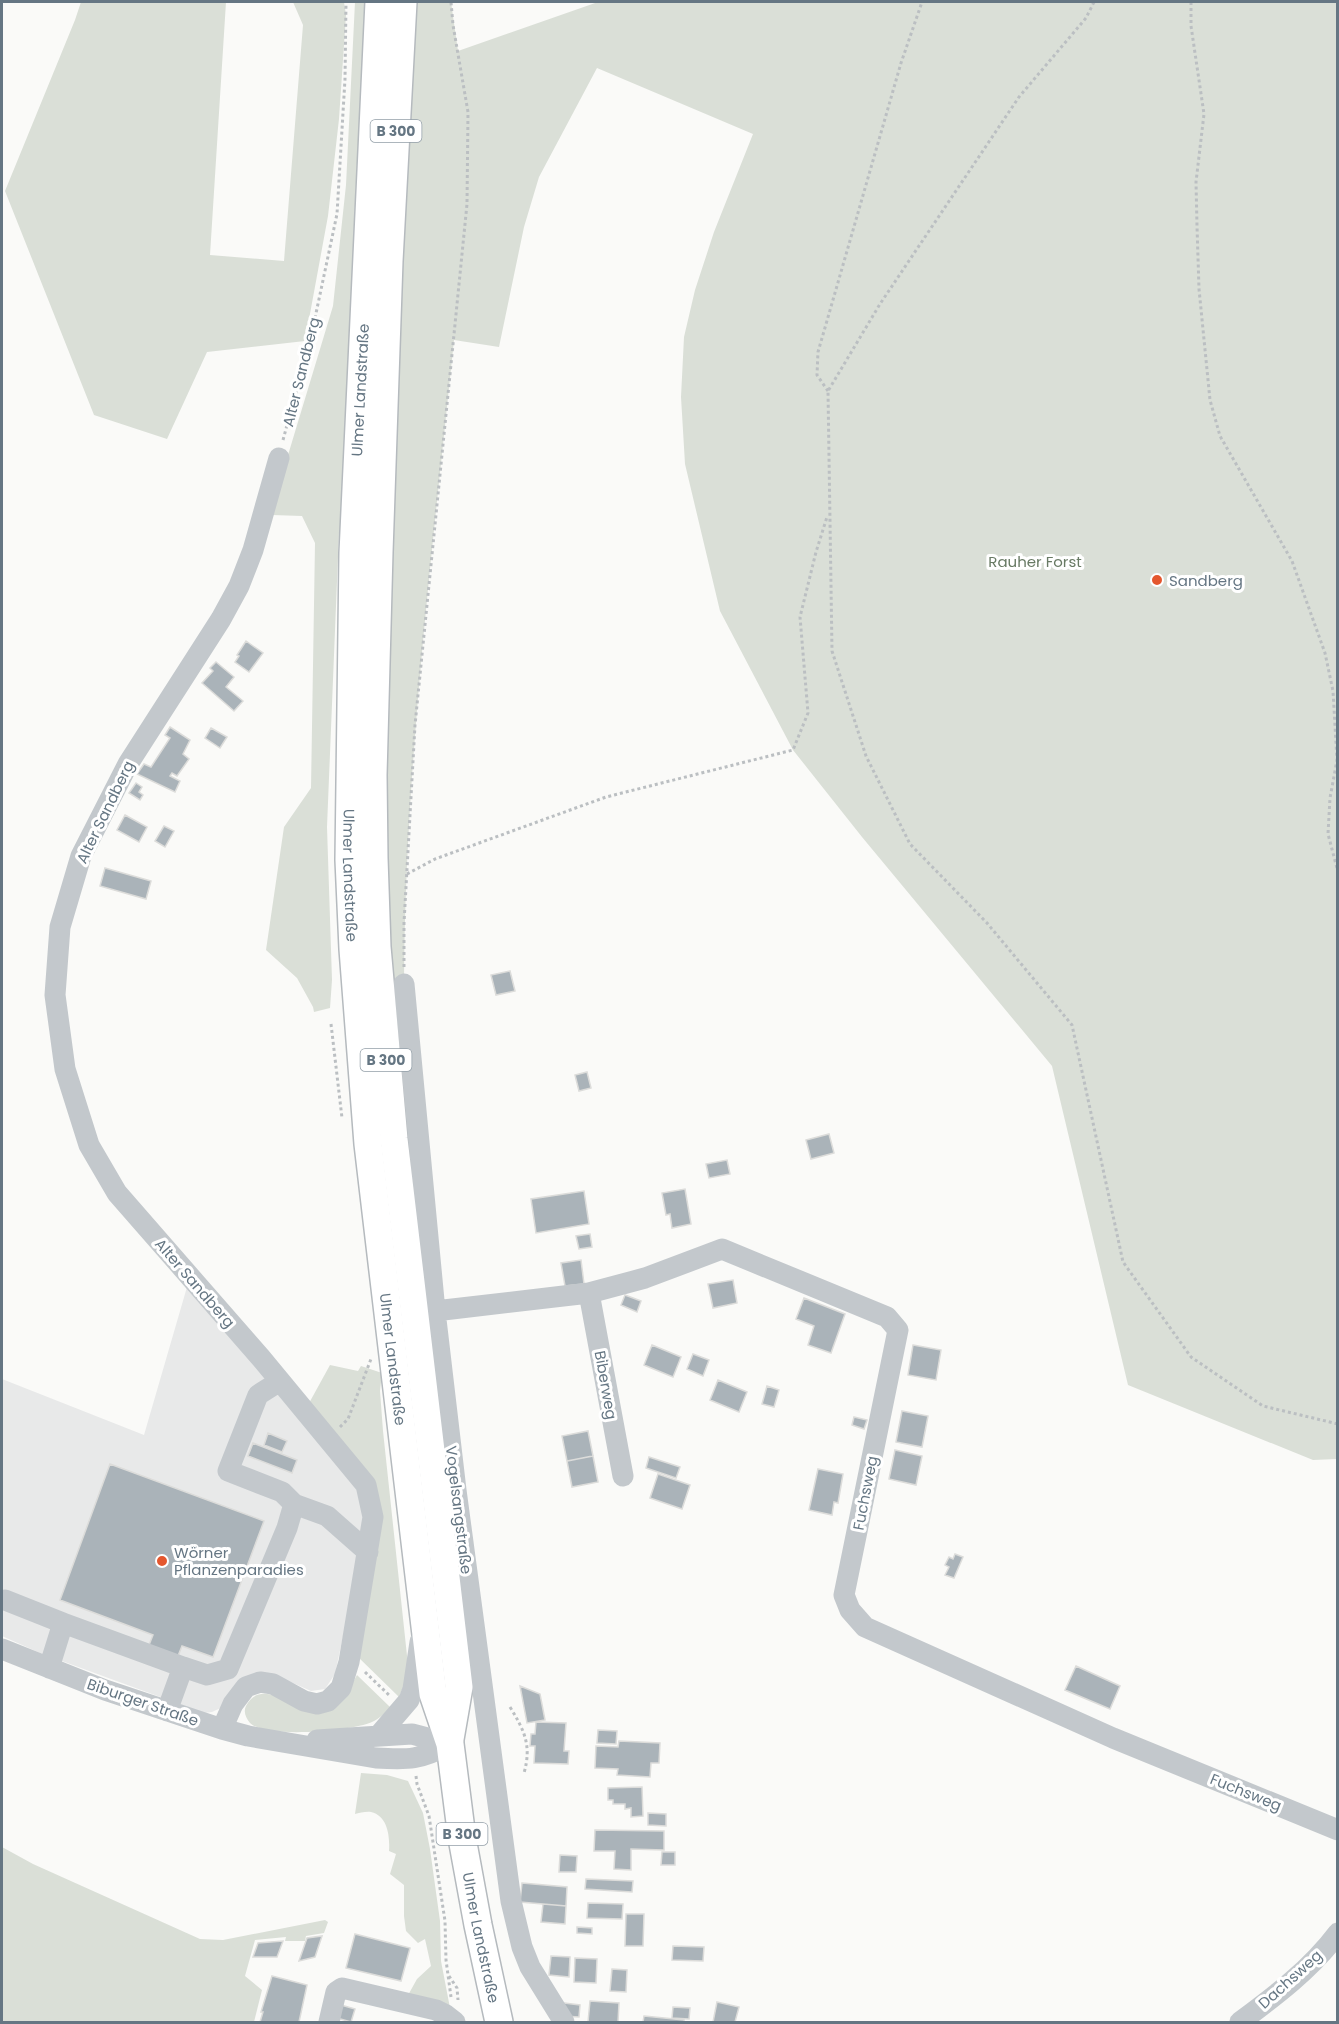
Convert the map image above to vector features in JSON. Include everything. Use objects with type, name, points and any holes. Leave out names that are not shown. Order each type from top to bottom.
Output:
[{"type":"main road","name":"Ulmer Landstraße","points":[[379,2],[353,553],[350,860],[353,949],[366,1121],[433,1696],[450,1744],[462,1838],[498,2022]]},
{"type":"main road","name":"Ulmer Landstraße","points":[[403,2],[389,261],[378,552],[373,775],[374,858],[377,947],[393,1139],[459,1687],[450,1744]]},
{"type":"street","name":"Alter Sandberg","points":[[222,1729],[233,1704],[246,1687],[260,1682],[273,1684],[304,1701],[317,1704],[328,1701],[341,1688],[349,1662],[374,1517],[366,1485],[280,1381],[117,1193],[89,1145],[65,1069],[56,995],[60,927],[81,856],[128,764],[221,619],[239,586],[253,550],[279,458]]},
{"type":"street","name":"Vogelsangstraße","points":[[404,984],[435,1311],[457,1502],[511,1901],[522,1947],[530,1967],[564,2022]]},
{"type":"street","name":"Fuchsweg","points":[[435,1311],[589,1293],[645,1278],[722,1249],[887,1317],[898,1330],[844,1595],[850,1610],[865,1627],[1113,1738],[1338,1830]]},
{"type":"street","name":"Biberweg","points":[[589,1293],[623,1476]]},
{"type":"street","points":[[280,1381],[258,1395],[228,1471],[282,1492],[294,1504],[327,1516],[368,1552]]},
{"type":"street","points":[[5,1600],[183,1668],[207,1675],[228,1669],[294,1504]]},
{"type":"street","points":[[379,1735],[403,1709],[413,1689],[424,1618]]},
{"type":"street","points":[[49,1668],[63,1623]]},
{"type":"street","name":"Biburger Straße","points":[[2,1649],[105,1690],[248,1736],[376,1758],[415,1759],[450,1744]]},
{"type":"street","points":[[167,1711],[183,1668]]},
{"type":"street","name":"Biburger Straße","points":[[288,1743],[412,1734],[450,1744]]},
{"type":"street","name":"Dachsweg","points":[[1240,2022],[1303,1971],[1338,1933]]},
{"type":"street","points":[[329,2022],[336,1992],[342,1988],[436,2010],[454,2019]]},
{"type":"path","name":"Alter Sandberg","points":[[279,458],[310,341],[337,214],[345,79],[346,2]]},
{"type":"path","points":[[404,984],[404,923],[415,725],[467,204],[468,112],[453,25],[452,2]]},
{"type":"path","points":[[828,391],[817,375],[818,352],[901,63],[922,2]]},
{"type":"path","points":[[1094,2],[1086,18],[1019,97],[880,304],[828,391],[832,651],[867,756],[910,844],[987,923],[1072,1025],[1124,1262],[1191,1357],[1263,1406],[1338,1424]]},
{"type":"path","points":[[1191,2],[1191,26],[1204,114],[1196,182],[1199,289],[1210,400],[1220,436],[1292,561],[1324,652],[1333,691],[1337,760],[1330,798],[1328,834],[1338,872]]},
{"type":"path","points":[[407,874],[435,859],[606,797],[793,750],[808,713],[800,617],[816,552],[829,513]]},
{"type":"path","points":[[328,1439],[348,1419],[371,1358]]},
{"type":"path","points":[[349,1662],[361,1668],[403,1709]]},
{"type":"path","points":[[510,1707],[524,1729],[529,1756],[524,1773]]},
{"type":"path","points":[[415,1759],[417,1784],[429,1816],[445,1922],[448,1975],[454,2019]]},
{"type":"path","points":[[448,1975],[458,1992],[454,2019]]},
{"type":"shaded area","points":[[187,1287],[357,1483],[367,1523],[335,1674],[325,1689],[311,1691],[284,1679],[212,1712],[204,1713],[40,1653],[2,1636],[2,1379],[144,1435]]},
{"type":"green space","points":[[81,2],[226,2],[210,255],[284,261],[303,25],[293,2],[344,2],[346,15],[339,119],[328,216],[305,341],[207,352],[167,439],[94,415],[5,191]]},
{"type":"green space","points":[[355,2],[366,2],[356,181],[342,530],[339,532],[327,827],[332,980],[330,1008],[314,1012],[297,978],[266,950],[284,827],[311,788],[315,543],[302,516],[272,515],[333,306],[346,185]]},
{"type":"green space","name":"Rauher Forst","points":[[416,2],[451,2],[458,51],[598,2],[1337,2],[1337,1459],[1313,1460],[1128,1385],[1052,1066],[793,750],[720,611],[685,464],[681,397],[684,337],[695,290],[714,232],[753,134],[597,68],[539,177],[524,227],[499,347],[454,340],[414,742],[404,984],[390,987],[384,834],[397,388]]},
{"type":"green space","points":[[330,1365],[358,1371],[361,1366],[382,1373],[380,1391],[383,1431],[408,1665],[399,1697],[356,1655],[379,1510],[308,1405]]},
{"type":"green space","points":[[357,1675],[391,1708],[372,1722],[347,1728],[290,1732],[259,1728],[250,1723],[245,1715],[245,1708],[252,1698],[266,1694],[274,1695],[306,1711],[352,1684]]},
{"type":"green space","points":[[361,1773],[387,1775],[408,1781],[423,1813],[440,1921],[441,1961],[450,2008],[407,1997],[417,1979],[431,1966],[425,1939],[418,1943],[406,1931],[404,1885],[390,1874],[396,1854],[389,1851],[387,1828],[384,1822],[377,1814],[371,1812],[355,1814]]},
{"type":"green space","points":[[2,1847],[33,1864],[200,1939],[223,1940],[325,1920],[328,1922],[324,1933],[306,1936],[305,1941],[285,1941],[286,1937],[255,1940],[245,1976],[262,1990],[254,2022],[2,2022]]},
{"type":"building","points":[[246,641],[263,653],[249,672],[235,662]]},
{"type":"building","points":[[216,662],[234,677],[226,687],[243,701],[234,711],[202,683],[213,671],[210,668]]},
{"type":"building","points":[[170,727],[190,740],[183,754],[189,759],[177,776],[172,773],[170,776],[180,781],[175,792],[137,774],[144,764],[151,767],[170,738],[165,735]]},
{"type":"building","points":[[211,728],[227,737],[220,748],[205,738]]},
{"type":"building","points":[[136,783],[142,787],[139,792],[143,795],[140,800],[129,793]]},
{"type":"building","points":[[125,815],[147,827],[139,842],[117,830]]},
{"type":"building","points":[[164,826],[174,831],[165,847],[155,841]]},
{"type":"building","points":[[105,868],[151,881],[146,899],[100,886]]},
{"type":"building","points":[[510,971],[515,991],[496,995],[491,975]]},
{"type":"building","points":[[587,1072],[591,1088],[579,1091],[575,1075]]},
{"type":"building","points":[[829,1134],[834,1153],[811,1159],[806,1140]]},
{"type":"building","points":[[727,1160],[730,1174],[709,1178],[706,1164]]},
{"type":"building","points":[[685,1189],[691,1224],[672,1228],[670,1214],[666,1215],[662,1193]]},
{"type":"building","points":[[584,1191],[589,1224],[536,1233],[531,1199]]},
{"type":"building","points":[[590,1234],[592,1247],[579,1249],[576,1236]]},
{"type":"building","points":[[581,1260],[584,1284],[565,1286],[561,1263]]},
{"type":"building","points":[[733,1280],[737,1303],[713,1308],[708,1284]]},
{"type":"building","points":[[625,1295],[641,1301],[637,1312],[621,1305]]},
{"type":"building","points":[[804,1298],[845,1314],[831,1353],[808,1345],[814,1326],[796,1319]]},
{"type":"building","points":[[652,1345],[681,1357],[673,1377],[644,1365]]},
{"type":"building","points":[[913,1345],[941,1350],[936,1380],[908,1375]]},
{"type":"building","points":[[693,1354],[709,1360],[703,1376],[687,1369]]},
{"type":"building","points":[[718,1380],[747,1392],[739,1412],[710,1400]]},
{"type":"building","points":[[767,1386],[779,1390],[774,1407],[762,1404]]},
{"type":"building","points":[[902,1411],[928,1416],[922,1447],[896,1442]]},
{"type":"building","points":[[854,1417],[867,1420],[864,1429],[852,1425]]},
{"type":"building","points":[[588,1431],[593,1456],[567,1461],[562,1436]]},
{"type":"building","points":[[268,1433],[287,1441],[282,1452],[264,1445]]},
{"type":"building","points":[[253,1443],[297,1460],[292,1473],[248,1456]]},
{"type":"building","points":[[895,1450],[922,1456],[916,1485],[889,1479]]},
{"type":"building","points":[[593,1456],[598,1482],[572,1487],[567,1461]]},
{"type":"building","points":[[649,1457],[680,1467],[676,1478],[646,1468]]},
{"type":"building","name":"Wörner Pflanzenparadies","points":[[110,1464],[264,1521],[213,1657],[182,1646],[178,1656],[149,1645],[153,1635],[60,1600]]},
{"type":"building","points":[[818,1469],[843,1474],[838,1503],[834,1502],[832,1515],[809,1510]]},
{"type":"building","points":[[658,1474],[690,1485],[682,1509],[650,1498]]},
{"type":"building","points":[[955,1554],[963,1557],[954,1578],[945,1575],[949,1567],[945,1565],[949,1557],[953,1559]]},
{"type":"building","points":[[1076,1666],[1120,1686],[1110,1709],[1065,1690]]},
{"type":"building","points":[[520,1686],[540,1694],[545,1720],[527,1723]]},
{"type":"building","points":[[536,1722],[566,1723],[564,1751],[569,1751],[568,1764],[534,1763],[535,1746],[530,1746],[531,1734],[535,1734]]},
{"type":"building","points":[[598,1730],[617,1731],[616,1744],[597,1743]]},
{"type":"building","points":[[619,1741],[660,1743],[659,1763],[651,1763],[650,1777],[617,1775],[618,1769],[595,1768],[596,1746],[618,1747]]},
{"type":"building","points":[[642,1787],[643,1816],[631,1817],[631,1808],[625,1809],[625,1804],[613,1804],[613,1800],[608,1800],[608,1788]]},
{"type":"building","points":[[648,1813],[666,1814],[666,1826],[648,1825]]},
{"type":"building","points":[[595,1830],[664,1831],[664,1850],[631,1849],[631,1870],[614,1869],[615,1851],[594,1851]]},
{"type":"building","points":[[662,1852],[675,1852],[675,1865],[661,1865]]},
{"type":"building","points":[[560,1855],[577,1856],[576,1872],[559,1872]]},
{"type":"building","points":[[586,1879],[633,1881],[632,1892],[585,1889]]},
{"type":"building","points":[[522,1883],[567,1887],[566,1906],[520,1902]]},
{"type":"building","points":[[588,1903],[623,1904],[622,1919],[587,1918]]},
{"type":"building","points":[[543,1904],[566,1906],[565,1924],[541,1922]]},
{"type":"building","points":[[626,1914],[644,1914],[643,1946],[625,1946]]},
{"type":"building","points":[[577,1927],[592,1928],[592,1934],[577,1933]]},
{"type":"building","points":[[355,1934],[410,1948],[401,1981],[346,1968]]},
{"type":"building","points":[[322,1936],[315,1957],[299,1961],[307,1938]]},
{"type":"building","points":[[283,1941],[277,1957],[253,1957],[258,1943]]},
{"type":"building","points":[[673,1946],[704,1947],[703,1961],[672,1960]]},
{"type":"building","points":[[551,1956],[570,1957],[569,1977],[549,1975]]},
{"type":"building","points":[[575,1958],[597,1959],[596,1983],[574,1982]]},
{"type":"building","points":[[612,1969],[627,1970],[626,1992],[610,1991]]},
{"type":"building","points":[[272,1976],[307,1985],[299,2022],[260,2022]]},
{"type":"building","points":[[590,2001],[619,2003],[618,2022],[588,2022]]},
{"type":"building","points":[[717,2002],[739,2007],[735,2022],[713,2022]]},
{"type":"building","points":[[564,2003],[580,2005],[579,2017],[563,2016]]},
{"type":"building","points":[[341,2005],[355,2009],[351,2022],[337,2018]]},
{"type":"building","points":[[673,2007],[690,2008],[689,2019],[672,2018]]},
{"type":"building","points":[[644,2016],[684,2020],[684,2022],[643,2022]]},
{"type":"place","name":"Sandberg","points":[[1157,580]]},
{"type":"place","name":"Wörner Pflanzenparadies","points":[[162,1561]]}]
